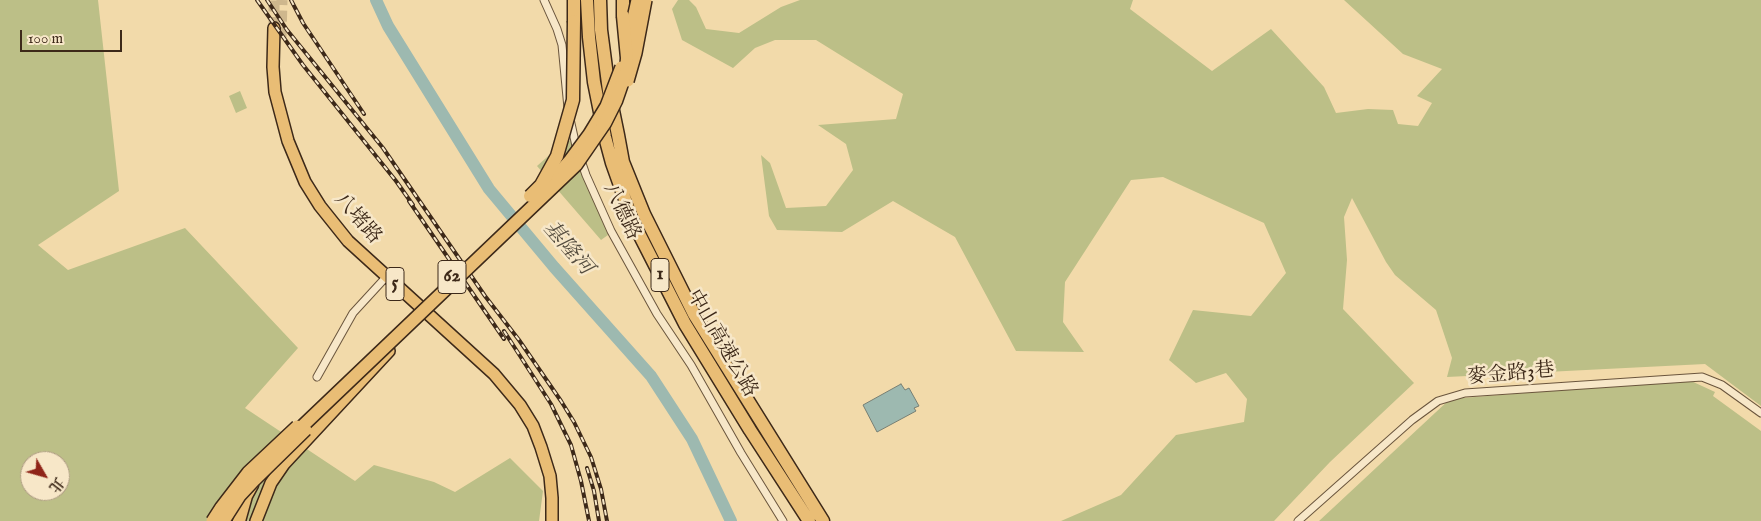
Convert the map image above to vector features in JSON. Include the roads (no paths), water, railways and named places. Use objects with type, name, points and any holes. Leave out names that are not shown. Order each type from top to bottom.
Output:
[{"type":"highway","points":[[247,521],[255,497],[289,433],[542,186],[557,156],[573,100],[574,0]]},
{"type":"highway","name":"中山高速公路","points":[[587,0],[594,82],[605,137],[632,222],[685,324],[809,521]]},
{"type":"highway","name":"中山高速公路","points":[[600,0],[601,30],[609,91],[618,135],[624,162],[644,214],[694,314],[823,521]]},
{"type":"highway","points":[[239,521],[246,496],[272,447],[576,164],[605,123],[626,72],[624,0]]},
{"type":"main road","name":"62","points":[[212,521],[248,472],[546,188],[569,161],[589,134],[609,98],[624,60],[637,0]]},
{"type":"main road","name":"62","points":[[224,521],[240,496],[255,480],[548,200],[593,148],[618,107],[631,74],[641,34],[646,0]]},
{"type":"main road","name":"八堵路","points":[[274,28],[273,67],[276,92],[288,141],[305,182],[320,206],[348,241],[494,374],[520,405],[533,426],[548,469],[552,498],[552,521]]},
{"type":"main road","name":"八堵路","points":[[281,38],[283,91],[296,138],[312,179],[353,236],[499,368],[526,401],[540,423],[549,444],[557,475],[559,521]]},
{"type":"main road","points":[[256,521],[274,477],[289,457],[389,351]]},
{"type":"street","name":"八德路","points":[[544,0],[562,45],[567,100],[576,146],[607,224],[658,314],[691,365],[741,453],[783,521]]},
{"type":"street","points":[[317,377],[353,313],[386,276]]},
{"type":"street","name":"麥金路3巷","points":[[1298,521],[1412,420],[1438,401],[1464,394],[1702,377],[1722,385],[1761,413]]},
{"type":"water","points":[[901,384],[905,390],[909,388],[919,406],[914,408],[916,411],[877,432],[863,405]]},
{"type":"waterway","name":"基隆河","points":[[376,0],[388,26],[489,189],[554,267],[651,376],[692,439],[731,521]]},
{"type":"tunnel","points":[[274,0],[274,28]]},
{"type":"tunnel","points":[[281,38],[282,0]]},
{"type":"railway","points":[[257,0],[303,65],[413,205]]},
{"type":"railway","points":[[267,0],[287,30],[383,148],[485,296],[519,340],[561,401],[574,422],[591,457],[601,489],[607,521]]},
{"type":"railway","points":[[291,0],[303,23],[364,114]]},
{"type":"railway","points":[[409,201],[504,339]]},
{"type":"railway","points":[[504,331],[551,404],[571,445],[589,521]]},
{"type":"railway","points":[[587,468],[594,491],[599,521]]}]
